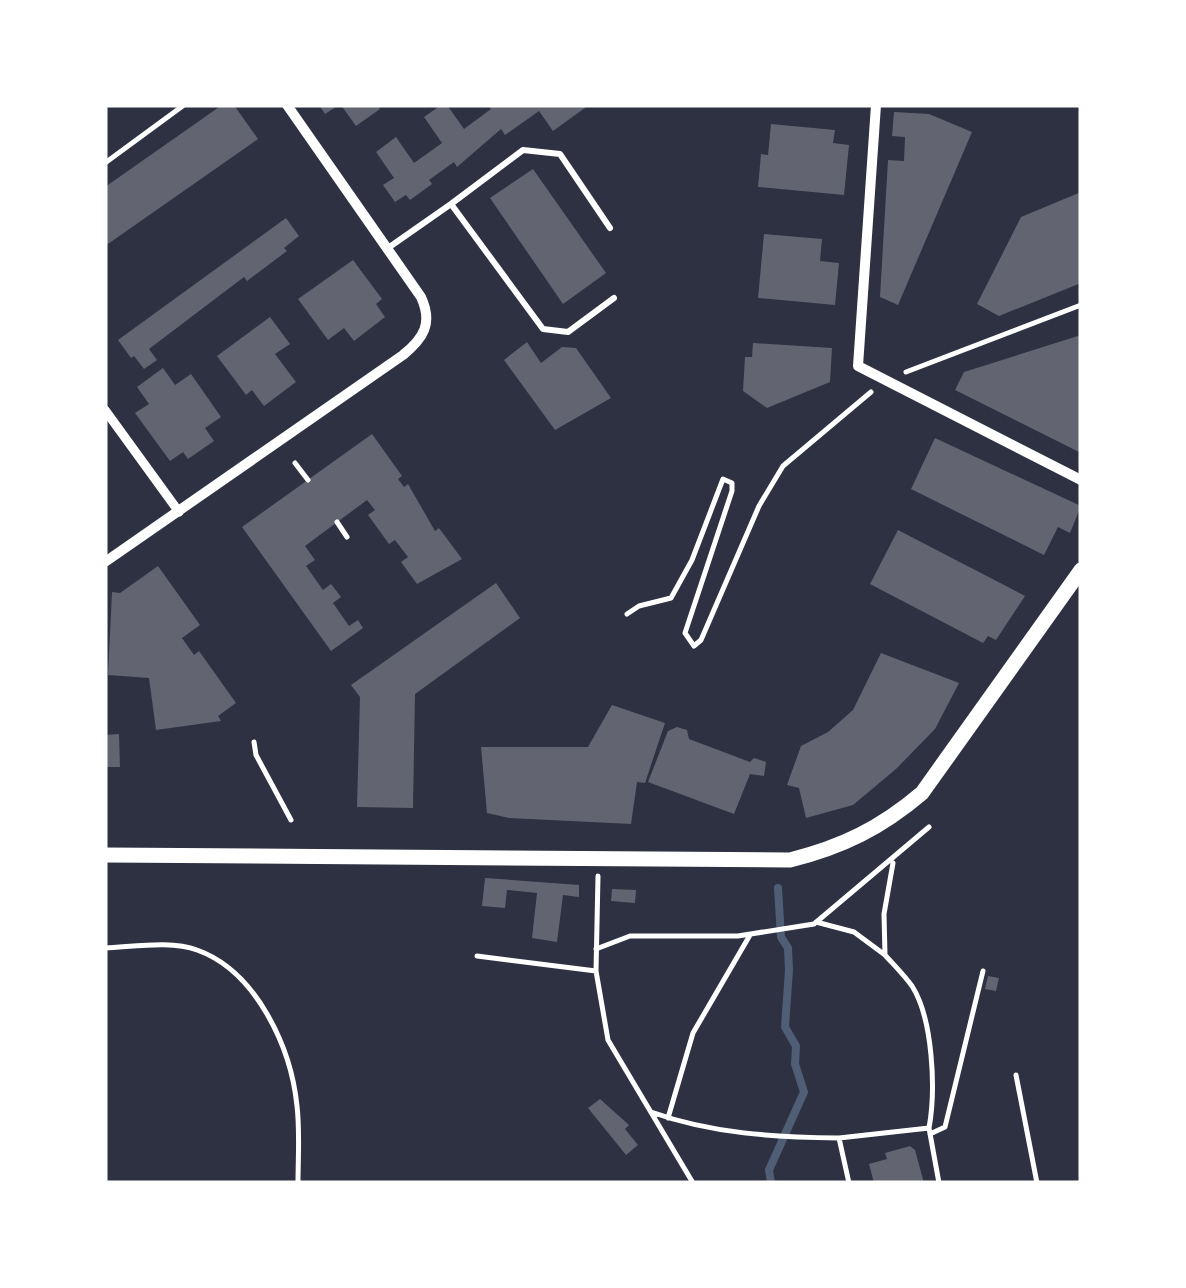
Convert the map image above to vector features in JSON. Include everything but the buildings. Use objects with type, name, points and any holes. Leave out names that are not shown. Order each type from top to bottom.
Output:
[{"type":"street","points":[[105,562],[416,344],[427,323],[427,309],[388,248],[287,105]]},
{"type":"street","points":[[876,105],[858,366],[1081,480]]},
{"type":"street","points":[[105,410],[179,512]]},
{"type":"street","points":[[105,856],[790,860],[838,848],[888,822],[942,769],[1081,570]]},
{"type":"lane","points":[[388,248],[523,150],[560,154],[610,228]]},
{"type":"lane","points":[[450,204],[543,329],[568,332],[614,298]]},
{"type":"path","points":[[105,163],[184,105]]},
{"type":"path","points":[[627,614],[639,606],[670,598],[692,560],[723,478],[732,483],[732,492],[684,633],[694,646],[702,640],[759,506],[783,466],[886,380],[1081,305]]},
{"type":"path","points":[[295,462],[308,480]]},
{"type":"path","points":[[338,522],[347,537]]},
{"type":"path","points":[[254,742],[256,754],[290,820]]},
{"type":"path","points":[[816,922],[929,828]]},
{"type":"path","points":[[599,858],[596,971],[608,1040],[693,1183]]},
{"type":"path","points":[[885,956],[884,914],[894,860]]},
{"type":"path","points":[[596,949],[630,936],[751,934],[816,922],[854,932],[885,956],[914,988],[929,1045],[934,1097],[930,1131],[939,1183]]},
{"type":"path","points":[[668,1118],[692,1033],[751,934]]},
{"type":"path","points":[[105,948],[195,948],[223,964],[254,992],[281,1046],[297,1104],[298,1183]]},
{"type":"path","points":[[478,956],[596,971]]},
{"type":"path","points":[[648,1110],[690,1126],[786,1137],[839,1138],[945,1127],[984,971]]},
{"type":"path","points":[[1016,1075],[1037,1183]]},
{"type":"path","points":[[839,1138],[849,1183]]},
{"type":"waterway","points":[[771,1183],[769,1170],[804,1092],[795,1064],[796,1046],[785,1027],[788,948],[781,937],[778,888]]}]
